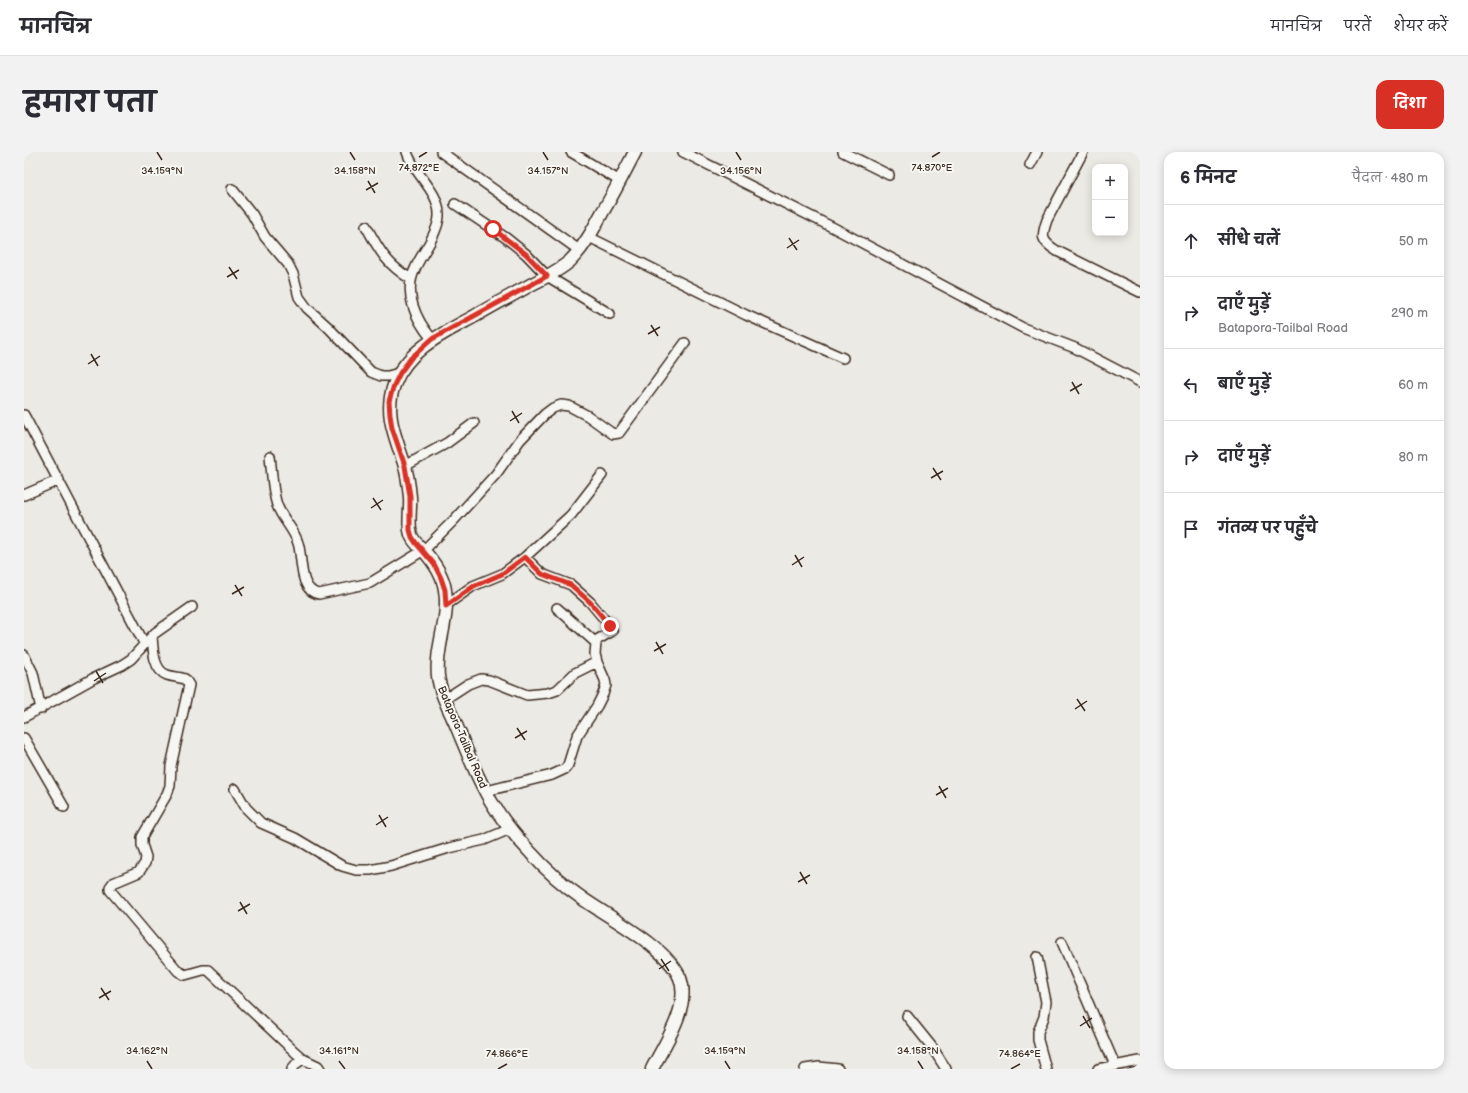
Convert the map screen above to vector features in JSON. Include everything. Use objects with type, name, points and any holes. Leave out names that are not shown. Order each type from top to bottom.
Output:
[{"type":"main road","name":"Batapora-Tailbal Road","points":[[635,152],[589,237],[566,264],[432,339],[411,358],[400,373],[389,401],[392,428],[405,466],[410,496],[410,530],[412,537],[434,564],[445,590],[446,606],[438,661],[438,676],[445,699],[471,761],[492,804],[510,829],[556,880],[660,952],[675,969],[682,985],[683,996],[677,1019],[652,1069]]},
{"type":"street","points":[[407,152],[410,161],[431,191],[438,206],[438,224],[432,238],[414,269],[411,279],[410,293],[413,305],[424,329],[432,339]]},
{"type":"street","points":[[441,152],[579,250]]},
{"type":"street","points":[[571,152],[620,181]]},
{"type":"street","points":[[683,152],[834,228],[1023,328],[1075,348],[1140,382]]},
{"type":"street","points":[[843,152],[890,175]]},
{"type":"street","points":[[1030,166],[1037,152]]},
{"type":"street","points":[[1082,152],[1047,220],[1043,232],[1043,239],[1048,246],[1057,251],[1140,292]]},
{"type":"street","points":[[232,189],[252,214],[265,237],[288,264],[293,274],[299,297],[307,308],[328,327],[371,372],[381,376],[400,373]]},
{"type":"street","points":[[455,204],[506,238],[526,254],[547,276],[610,314]]},
{"type":"street","points":[[366,226],[390,264],[411,279]]},
{"type":"street","points":[[589,237],[746,315],[843,358]]},
{"type":"street","points":[[270,456],[277,504],[298,543],[303,576],[308,586],[315,593],[370,583],[424,550],[496,474],[520,440],[545,414],[553,408],[561,405],[569,406],[588,416],[613,434],[617,435],[620,433],[686,343]]},
{"type":"street","points":[[24,415],[144,643]]},
{"type":"street","points":[[405,466],[447,443],[474,424]]},
{"type":"street","points":[[446,606],[474,586],[502,574],[525,557],[571,515],[602,475]]},
{"type":"street","points":[[24,495],[58,480]]},
{"type":"street","points":[[486,792],[552,775],[565,770],[577,736],[597,706],[606,685],[595,654],[597,640],[610,634],[612,631],[610,626],[590,602],[571,585],[542,574],[525,557]]},
{"type":"street","points":[[24,717],[41,709],[94,678],[122,665],[131,659],[152,636],[192,607]]},
{"type":"street","points":[[557,608],[596,643]]},
{"type":"street","points":[[152,636],[154,655],[161,670],[166,674],[186,679],[188,685],[171,766],[170,786],[167,794],[142,837],[142,845],[146,857],[145,863],[139,872],[113,883],[110,886],[110,890],[178,971],[185,975],[208,970],[303,1059],[318,1066],[320,1069]]},
{"type":"street","points":[[24,655],[33,673],[41,709]]},
{"type":"street","points":[[445,699],[468,684],[481,679],[489,680],[526,695],[548,693],[563,686],[575,673],[597,662]]},
{"type":"street","points":[[24,738],[64,807]]},
{"type":"street","points":[[235,789],[246,808],[262,823],[295,838],[342,866],[356,870],[370,870],[392,866],[449,848],[484,840],[510,829]]},
{"type":"street","points":[[1062,942],[1115,1065]]},
{"type":"street","points":[[1038,957],[1046,1002],[1044,1017],[1038,1032],[1038,1040],[1046,1069]]},
{"type":"street","points":[[907,1016],[932,1047],[946,1069]]},
{"type":"street","points":[[292,1069],[303,1059]]},
{"type":"street","points":[[1098,1069],[1115,1065],[1125,1066],[1140,1061]]},
{"type":"street","points":[[806,1069],[819,1066],[838,1069]]},
{"type":"route","points":[[493,229],[526,254],[547,276],[432,339],[411,358],[400,373],[389,401],[390,415],[392,428],[405,466],[410,496],[410,530],[412,537],[434,564],[441,578],[445,590],[446,606],[462,593],[502,574],[525,557],[542,574],[561,580],[579,591],[610,626]]}]
